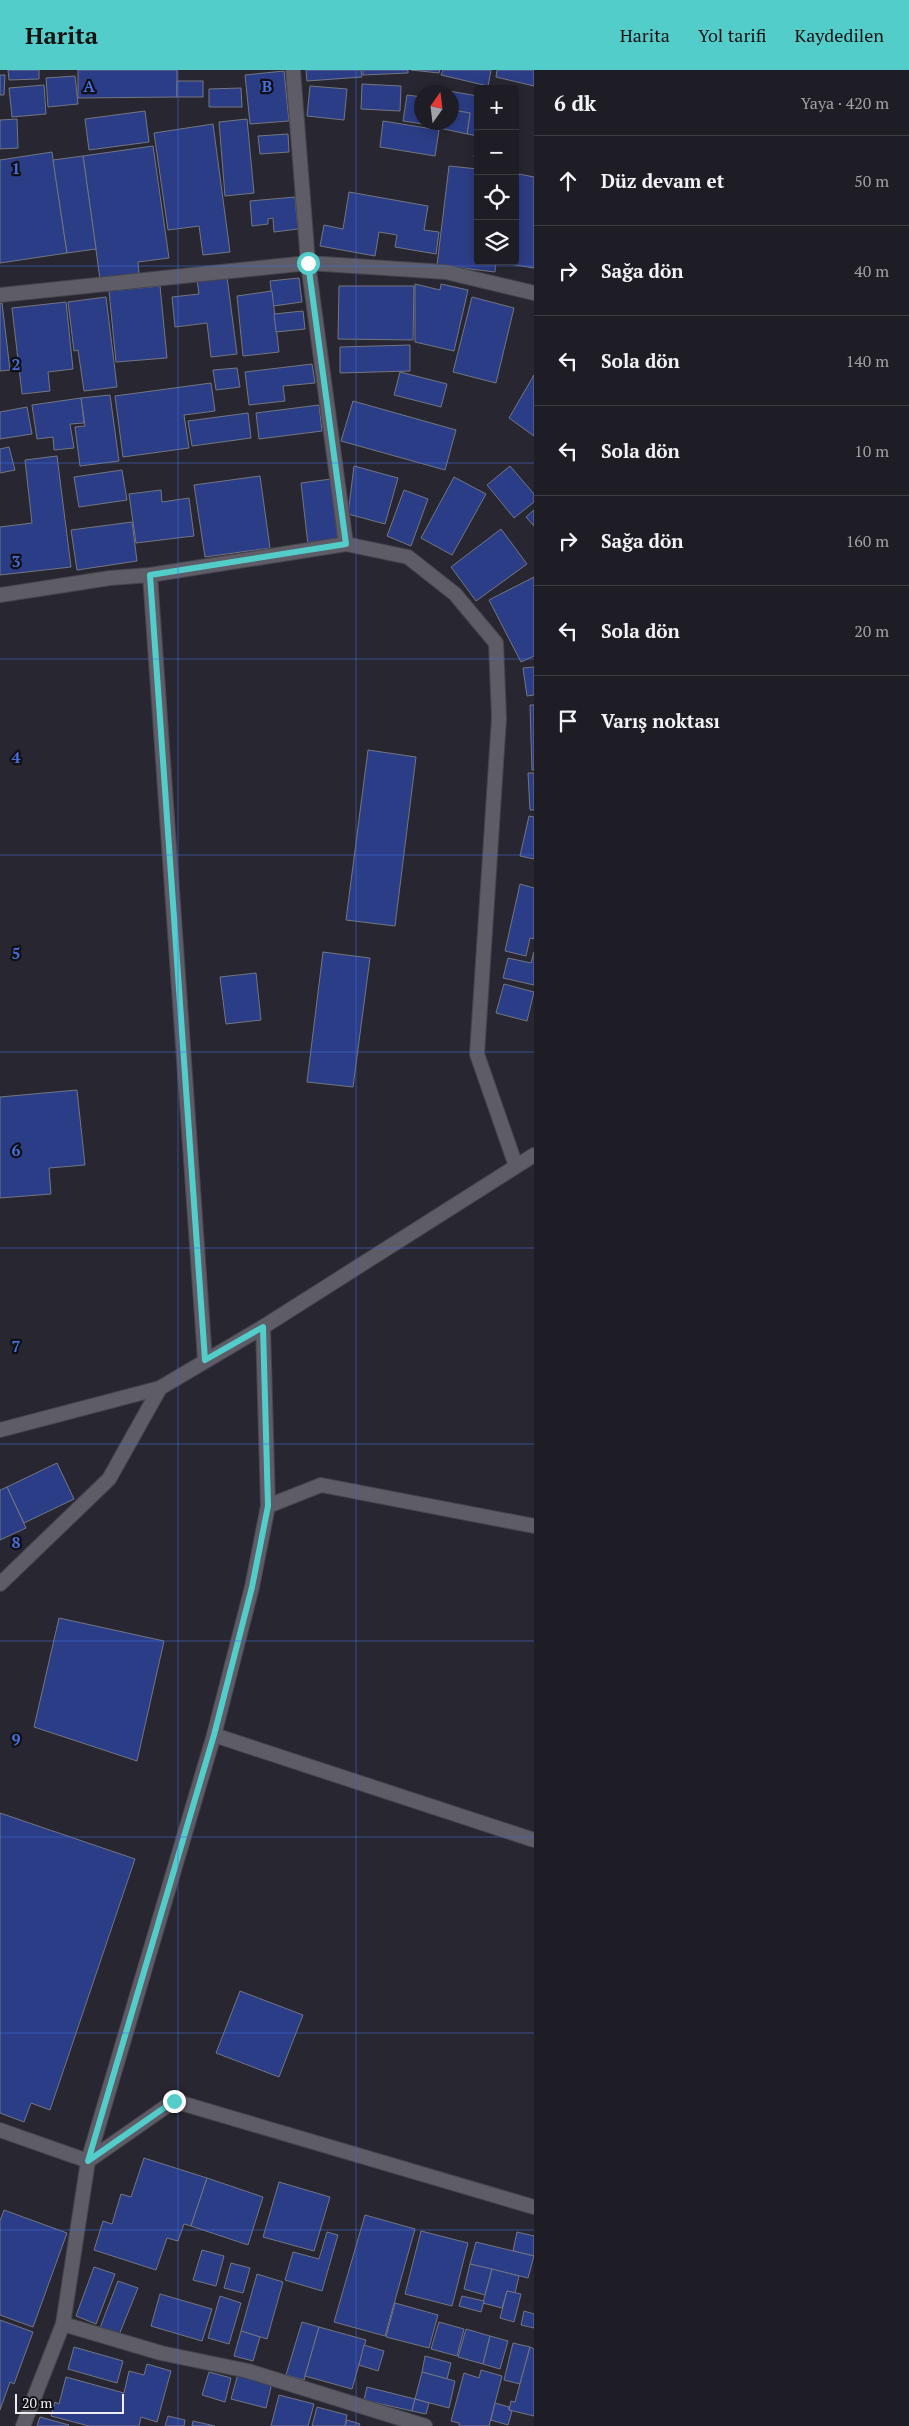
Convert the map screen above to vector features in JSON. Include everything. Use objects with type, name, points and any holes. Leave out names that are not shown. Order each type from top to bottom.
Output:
[{"type":"street","points":[[293,70],[308,263],[346,544]]},
{"type":"street","points":[[0,295],[308,263],[446,272],[534,293]]},
{"type":"street","points":[[0,595],[110,578],[150,575],[346,544],[408,557],[455,594],[496,643],[499,718],[477,1054],[516,1166]]},
{"type":"street","points":[[150,575],[205,1360]]},
{"type":"street","points":[[0,1430],[160,1388],[263,1327],[534,1155]]},
{"type":"street","points":[[22,2426],[63,2324],[88,2161],[214,1735],[252,1587],[268,1506],[263,1327]]},
{"type":"street","points":[[0,1584],[109,1479],[160,1388]]},
{"type":"street","points":[[268,1506],[321,1485],[534,1526]]},
{"type":"street","points":[[214,1735],[534,1840]]},
{"type":"street","points":[[88,2161],[174,2101],[534,2207]]},
{"type":"street","points":[[0,2130],[88,2161]]},
{"type":"street","points":[[63,2324],[161,2354],[248,2371],[425,2426]]},
{"type":"building","points":[[8,70],[39,70],[39,79],[9,80]]},
{"type":"building","points":[[78,70],[177,70],[177,97],[78,98]]},
{"type":"building","points":[[306,70],[361,70],[362,77],[307,81]]},
{"type":"building","points":[[363,70],[408,70],[408,73],[363,75]]},
{"type":"building","points":[[411,70],[440,70],[439,73]]},
{"type":"building","points":[[443,70],[491,70],[488,85],[441,75]]},
{"type":"building","points":[[497,70],[534,70],[534,86],[496,77]]},
{"type":"building","points":[[284,71],[289,121],[250,124],[245,75]]},
{"type":"building","points":[[0,75],[5,75],[4,95],[0,95]]},
{"type":"building","points":[[75,76],[78,104],[48,107],[46,78]]},
{"type":"building","points":[[177,81],[203,81],[203,97],[177,97]]},
{"type":"building","points":[[362,84],[401,86],[400,111],[361,109]]},
{"type":"building","points":[[44,85],[46,114],[12,117],[9,88]]},
{"type":"building","points":[[310,86],[347,89],[344,120],[307,116]]},
{"type":"building","points":[[241,88],[242,107],[209,107],[209,89]]},
{"type":"building","points":[[459,93],[474,95],[474,135],[467,134],[470,113],[459,111]]},
{"type":"building","points":[[407,95],[414,96],[414,123],[403,121]]},
{"type":"building","points":[[145,111],[149,142],[89,150],[85,119]]},
{"type":"building","points":[[459,111],[470,113],[467,134],[448,130],[459,130]]},
{"type":"building","points":[[17,119],[18,148],[0,149],[0,120]]},
{"type":"building","points":[[247,119],[254,193],[225,196],[219,122]]},
{"type":"building","points":[[383,121],[414,126],[414,130],[439,130],[435,156],[380,147]]},
{"type":"building","points":[[213,124],[230,252],[203,255],[199,226],[168,230],[154,133]]},
{"type":"building","points":[[288,134],[289,152],[260,154],[258,136]]},
{"type":"building","points":[[153,146],[169,258],[138,262],[139,273],[100,279],[83,156]]},
{"type":"building","points":[[52,152],[67,253],[0,263],[0,160]]},
{"type":"building","points":[[83,156],[96,249],[67,253],[53,160]]},
{"type":"building","points":[[449,166],[474,169],[474,265],[496,265],[495,272],[437,265]]},
{"type":"building","points":[[519,174],[534,177],[534,268],[515,265],[519,265]]},
{"type":"building","points":[[349,192],[428,206],[424,230],[439,232],[436,254],[395,247],[397,235],[379,232],[375,256],[320,246],[324,225],[343,229]]},
{"type":"building","points":[[295,197],[298,229],[274,232],[273,218],[268,219],[268,224],[252,226],[250,201]]},
{"type":"building","points":[[227,277],[237,354],[211,357],[207,323],[175,327],[172,297],[199,294],[197,280]]},
{"type":"building","points":[[299,278],[302,302],[273,306],[270,281]]},
{"type":"building","points":[[415,284],[440,290],[441,284],[468,290],[454,351],[415,342]]},
{"type":"building","points":[[160,286],[167,358],[116,362],[109,291]]},
{"type":"building","points":[[339,286],[414,286],[413,340],[338,339]]},
{"type":"building","points":[[272,291],[279,352],[243,356],[237,296]]},
{"type":"building","points":[[106,297],[117,387],[84,391],[78,350],[74,351],[68,302]]},
{"type":"building","points":[[472,297],[514,308],[496,383],[453,372]]},
{"type":"building","points":[[66,302],[73,369],[48,372],[50,391],[22,394],[12,308]]},
{"type":"building","points":[[0,303],[2,303],[10,370],[0,371]]},
{"type":"building","points":[[303,311],[305,329],[276,332],[274,314]]},
{"type":"building","points":[[410,345],[410,371],[340,373],[340,347]]},
{"type":"building","points":[[312,364],[315,383],[283,386],[285,401],[249,405],[245,372]]},
{"type":"building","points":[[237,368],[240,387],[216,390],[213,370]]},
{"type":"building","points":[[400,372],[447,384],[441,407],[394,395]]},
{"type":"building","points":[[534,375],[534,436],[509,418]]},
{"type":"building","points":[[211,383],[215,411],[184,415],[189,448],[123,457],[115,396]]},
{"type":"building","points":[[110,395],[119,461],[80,466],[75,427],[85,426],[81,398]]},
{"type":"building","points":[[81,398],[84,423],[70,424],[74,448],[54,450],[53,437],[37,439],[32,405]]},
{"type":"building","points":[[353,401],[456,430],[445,470],[341,441]]},
{"type":"building","points":[[319,405],[322,431],[259,439],[256,413]]},
{"type":"building","points":[[27,407],[32,434],[0,439],[0,412]]},
{"type":"building","points":[[248,413],[251,438],[192,446],[188,421]]},
{"type":"building","points":[[9,447],[15,470],[0,473],[0,449]]},
{"type":"building","points":[[57,456],[71,567],[0,575],[0,527],[32,523],[25,460]]},
{"type":"building","points":[[354,466],[398,478],[385,524],[348,514]]},
{"type":"building","points":[[510,466],[534,494],[534,502],[514,518],[487,485]]},
{"type":"building","points":[[122,470],[127,500],[79,507],[74,477]]},
{"type":"building","points":[[260,476],[270,548],[205,557],[194,485]]},
{"type":"building","points":[[454,477],[486,494],[452,555],[421,538]]},
{"type":"building","points":[[331,479],[338,541],[308,545],[301,483]]},
{"type":"building","points":[[161,490],[162,502],[189,498],[194,536],[136,543],[129,494]]},
{"type":"building","points":[[404,490],[428,499],[411,546],[387,536]]},
{"type":"building","points":[[534,510],[534,526],[526,517]]},
{"type":"building","points":[[132,522],[137,561],[77,570],[71,530]]},
{"type":"building","points":[[501,529],[527,564],[476,601],[451,567]]},
{"type":"building","points":[[534,577],[534,656],[521,662],[489,600]]},
{"type":"building","points":[[534,667],[534,695],[527,696],[523,668]]},
{"type":"building","points":[[530,705],[534,705],[534,770],[532,770]]},
{"type":"building","points":[[368,750],[416,757],[395,926],[346,920]]},
{"type":"building","points":[[528,773],[534,773],[534,810],[530,810]]},
{"type":"building","points":[[529,816],[534,817],[534,859],[520,856]]},
{"type":"building","points":[[520,884],[534,888],[534,939],[530,938],[526,956],[505,951]]},
{"type":"building","points":[[323,952],[370,958],[353,1087],[307,1082]]},
{"type":"building","points":[[534,952],[534,985],[503,978],[508,958],[531,963]]},
{"type":"building","points":[[256,973],[261,1020],[226,1024],[220,977]]},
{"type":"building","points":[[504,984],[534,992],[527,1021],[496,1013]]},
{"type":"building","points":[[77,1090],[85,1165],[49,1168],[51,1194],[0,1198],[0,1097]]},
{"type":"building","points":[[57,1463],[74,1499],[24,1523],[7,1487]]},
{"type":"building","points":[[7,1487],[26,1528],[0,1540],[0,1490]]},
{"type":"building","points":[[59,1618],[164,1641],[137,1761],[34,1727]]},
{"type":"building","points":[[0,1813],[135,1859],[50,2110],[31,2103],[24,2122],[0,2113]]},
{"type":"building","points":[[240,1991],[303,2015],[279,2077],[216,2053]]},
{"type":"building","points":[[144,2158],[207,2178],[191,2226],[184,2224],[178,2241],[167,2238],[156,2270],[94,2250],[103,2221],[112,2224],[121,2194],[131,2197]]},
{"type":"building","points":[[207,2178],[263,2197],[248,2245],[191,2226]]},
{"type":"building","points":[[279,2182],[330,2197],[314,2251],[263,2237]]},
{"type":"building","points":[[4,2210],[67,2233],[33,2327],[0,2315],[0,2221]]},
{"type":"building","points":[[365,2215],[415,2229],[385,2336],[334,2322]]},
{"type":"building","points":[[421,2231],[468,2243],[452,2306],[405,2294]]},
{"type":"building","points":[[327,2232],[338,2235],[322,2291],[285,2280],[293,2252],[319,2259]]},
{"type":"building","points":[[517,2232],[534,2236],[534,2256],[513,2251]]},
{"type":"building","points":[[476,2242],[534,2256],[528,2278],[470,2264]]},
{"type":"building","points":[[202,2250],[224,2256],[216,2286],[193,2280]]},
{"type":"building","points":[[231,2263],[250,2268],[243,2293],[224,2288]]},
{"type":"building","points":[[470,2264],[492,2269],[485,2295],[464,2289]]},
{"type":"building","points":[[94,2267],[115,2274],[96,2324],[76,2316]]},
{"type":"building","points":[[492,2269],[519,2276],[515,2293],[507,2291],[502,2308],[483,2303]]},
{"type":"building","points":[[257,2274],[283,2282],[267,2339],[241,2331]]},
{"type":"building","points":[[118,2281],[138,2288],[119,2335],[100,2328]]},
{"type":"building","points":[[507,2291],[521,2294],[514,2322],[500,2318]]},
{"type":"building","points":[[160,2294],[212,2309],[202,2341],[151,2326]]},
{"type":"building","points":[[220,2296],[241,2303],[229,2344],[208,2338]]},
{"type":"building","points":[[462,2296],[484,2301],[481,2312],[459,2306]]},
{"type":"building","points":[[395,2303],[438,2315],[429,2348],[386,2337]]},
{"type":"building","points":[[524,2311],[534,2314],[534,2328],[521,2325]]},
{"type":"building","points":[[0,2320],[33,2332],[14,2384],[10,2382],[0,2410]]},
{"type":"building","points":[[302,2322],[319,2327],[304,2380],[286,2375]]},
{"type":"building","points":[[439,2322],[464,2329],[457,2356],[431,2349]]},
{"type":"building","points":[[319,2327],[366,2340],[352,2389],[305,2376]]},
{"type":"building","points":[[466,2329],[490,2336],[483,2364],[458,2357]]},
{"type":"building","points":[[241,2331],[260,2337],[253,2361],[234,2356]]},
{"type":"building","points":[[490,2336],[508,2341],[500,2369],[483,2364]]},
{"type":"building","points":[[513,2343],[530,2347],[520,2384],[504,2380]]},
{"type":"building","points":[[364,2345],[384,2351],[378,2371],[359,2365]]},
{"type":"building","points":[[74,2347],[123,2361],[117,2383],[68,2369]]},
{"type":"building","points":[[530,2347],[534,2349],[534,2416],[509,2410],[511,2401],[515,2402]]},
{"type":"building","points":[[425,2356],[451,2363],[447,2379],[422,2372]]},
{"type":"building","points":[[147,2364],[171,2371],[157,2422],[141,2417],[139,2426],[89,2426],[51,2416],[55,2402],[59,2404],[66,2377],[124,2393],[129,2371],[144,2375]]},
{"type":"building","points":[[481,2370],[502,2376],[489,2426],[459,2426],[459,2423],[451,2421],[464,2373],[479,2378]]},
{"type":"building","points":[[209,2372],[231,2378],[225,2402],[202,2395]]},
{"type":"building","points":[[422,2372],[455,2381],[449,2408],[415,2399]]},
{"type":"building","points":[[238,2374],[272,2383],[266,2408],[231,2399]]},
{"type":"building","points":[[367,2387],[415,2399],[412,2411],[364,2400]]},
{"type":"building","points":[[279,2395],[314,2404],[308,2426],[271,2426]]},
{"type":"building","points":[[415,2399],[429,2403],[426,2414],[412,2411]]},
{"type":"building","points":[[495,2403],[509,2407],[509,2410],[512,2411],[508,2425],[491,2420]]},
{"type":"building","points":[[317,2407],[347,2415],[345,2426],[312,2426]]},
{"type":"building","points":[[168,2416],[185,2420],[184,2426],[165,2426]]},
{"type":"building","points":[[40,2417],[69,2425],[37,2426]]},
{"type":"building","points":[[347,2420],[360,2424],[359,2426],[345,2426]]},
{"type":"building","points":[[193,2421],[215,2426],[192,2426]]},
{"type":"route","points":[[174,2101],[88,2161],[214,1735],[252,1587],[268,1506],[263,1327],[205,1360],[150,575],[346,544],[308,263]]}]
